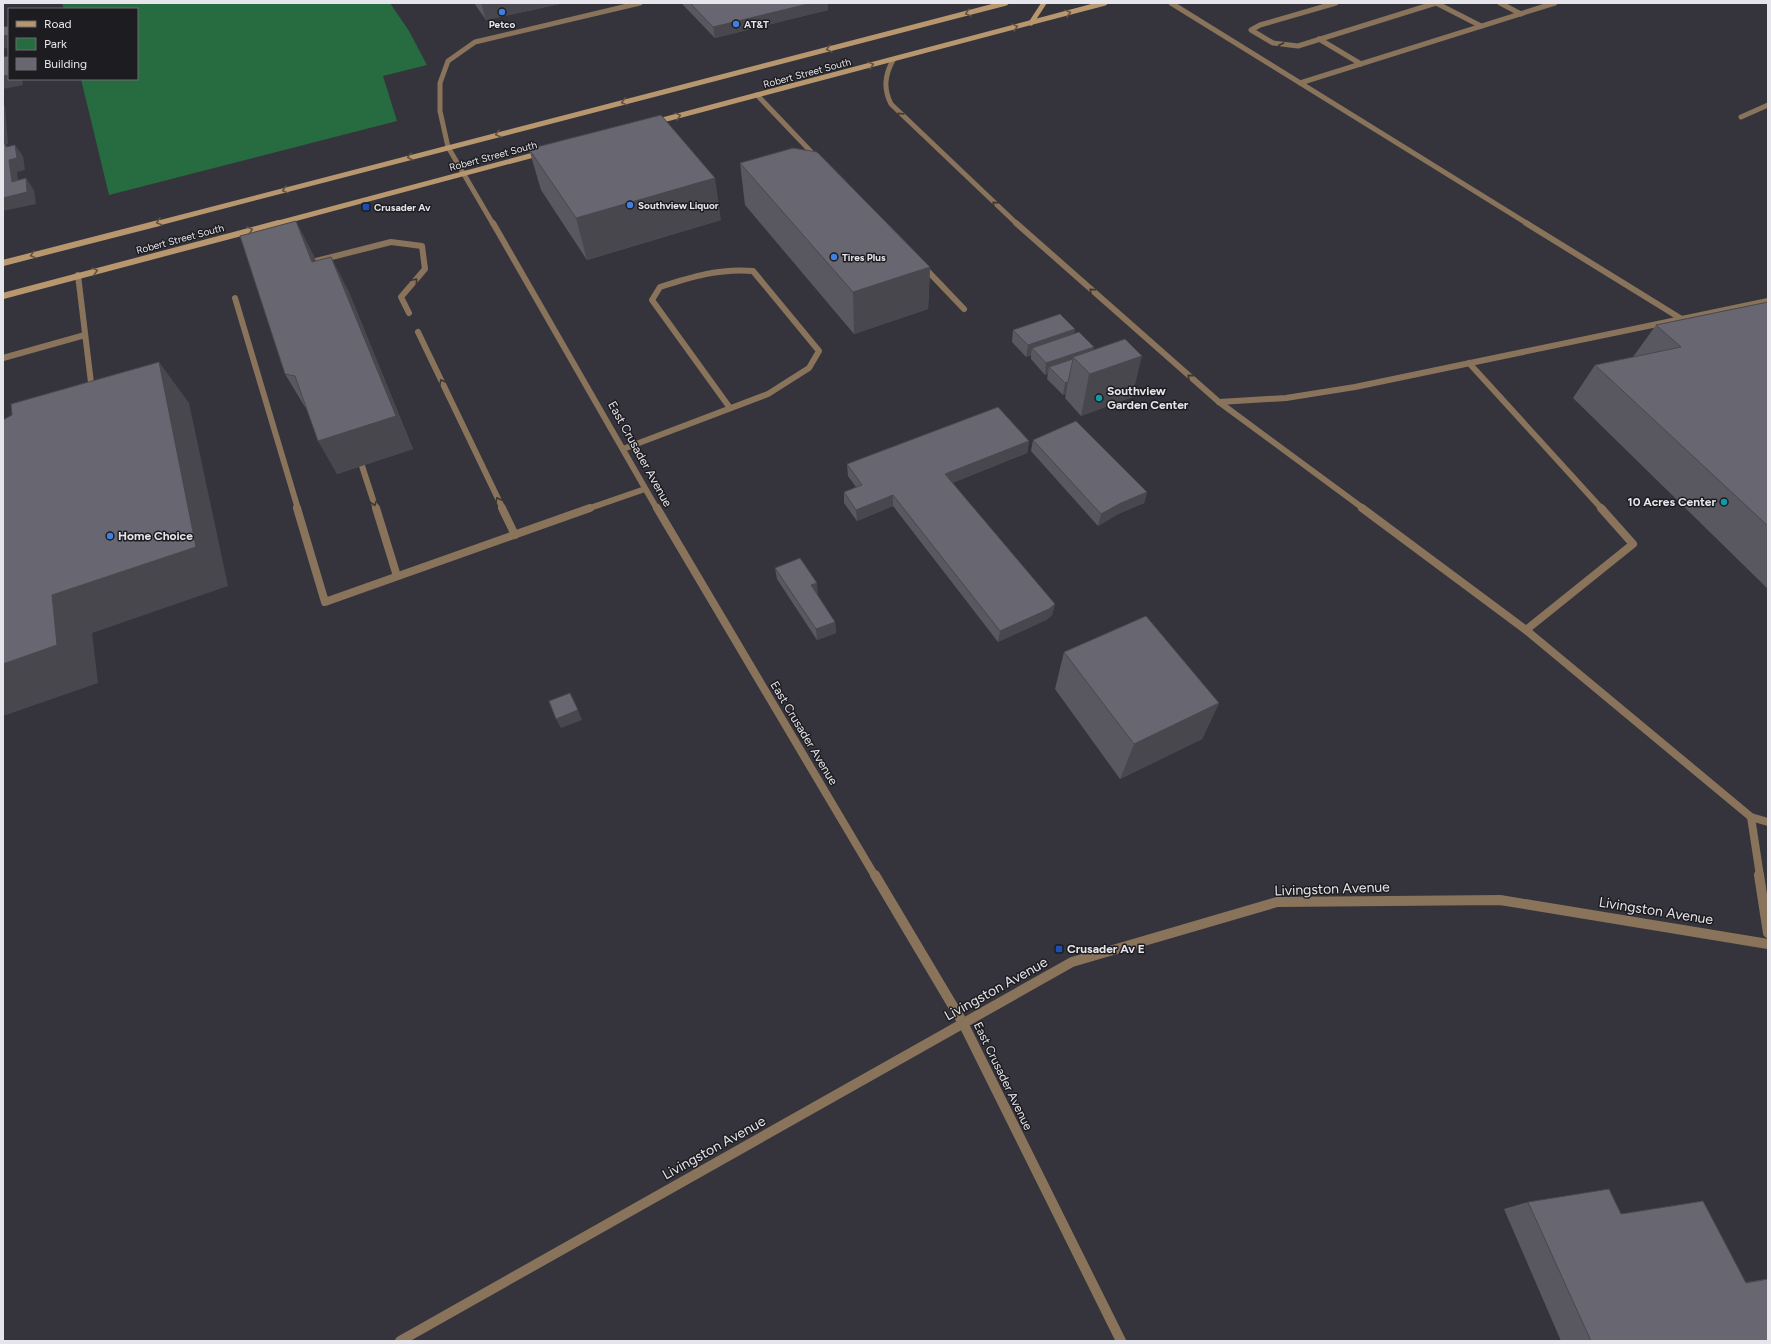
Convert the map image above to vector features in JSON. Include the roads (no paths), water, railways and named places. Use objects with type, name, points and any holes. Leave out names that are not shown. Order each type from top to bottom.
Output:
[{"type":"main road","name":"Robert Street South","points":[[3,263],[1006,3]]},
{"type":"main road","points":[[1031,23],[1044,3]]},
{"type":"main road","name":"Robert Street South","points":[[651,123],[1105,3]]},
{"type":"main road","name":"Robert Street South","points":[[3,296],[546,151]]},
{"type":"street","name":"East Crusader Avenue","points":[[640,3],[475,42],[448,61],[440,83],[440,111],[448,147],[645,489],[963,1023],[1121,1341]]},
{"type":"street","points":[[1171,3],[1680,318]]},
{"type":"street","points":[[1336,3],[1251,30],[1265,42],[1284,47],[1298,46],[1436,3],[1481,26]]},
{"type":"street","points":[[1500,3],[1522,14]]},
{"type":"street","points":[[1300,83],[1555,3]]},
{"type":"street","points":[[1319,39],[1362,64]]},
{"type":"street","points":[[893,60],[887,71],[884,89],[889,103],[901,116],[1123,319],[1219,402],[1526,630],[1751,817],[1768,822]]},
{"type":"street","points":[[757,95],[822,163]]},
{"type":"street","points":[[1741,117],[1768,105]]},
{"type":"street","points":[[316,261],[391,242],[422,246],[425,269],[401,297],[408,313]]},
{"type":"street","points":[[915,259],[964,309]]},
{"type":"street","points":[[623,449],[768,394],[809,368],[819,351],[753,271],[734,269],[660,286],[652,300],[730,408]]},
{"type":"street","points":[[78,276],[93,391],[86,394]]},
{"type":"street","points":[[235,298],[325,602],[645,489]]},
{"type":"street","points":[[1219,402],[1286,398],[1355,387],[1680,318],[1768,301]]},
{"type":"street","points":[[418,332],[515,535]]},
{"type":"street","points":[[3,358],[86,335]]},
{"type":"street","points":[[1469,363],[1633,544],[1526,630]]},
{"type":"street","points":[[362,466],[397,576]]},
{"type":"street","points":[[1751,817],[1768,933]]},
{"type":"street","name":"Livingston Avenue","points":[[400,1341],[1072,962],[1277,902],[1500,900],[1768,944]]},
{"type":"place","name":"Petco","points":[[502,12]]},
{"type":"place","name":"AT&T","points":[[736,24]]},
{"type":"place","name":"Southview Liquor","points":[[630,205]]},
{"type":"place","name":"Crusader Av","points":[[366,207]]},
{"type":"place","name":"Tires Plus","points":[[834,257]]},
{"type":"place","name":"Southview Garden Center","points":[[1099,398]]},
{"type":"place","name":"10 Acres Center","points":[[1724,502]]},
{"type":"place","name":"Home Choice","points":[[110,536]]},
{"type":"place","name":"Crusader Av E","points":[[1059,949]]}]
